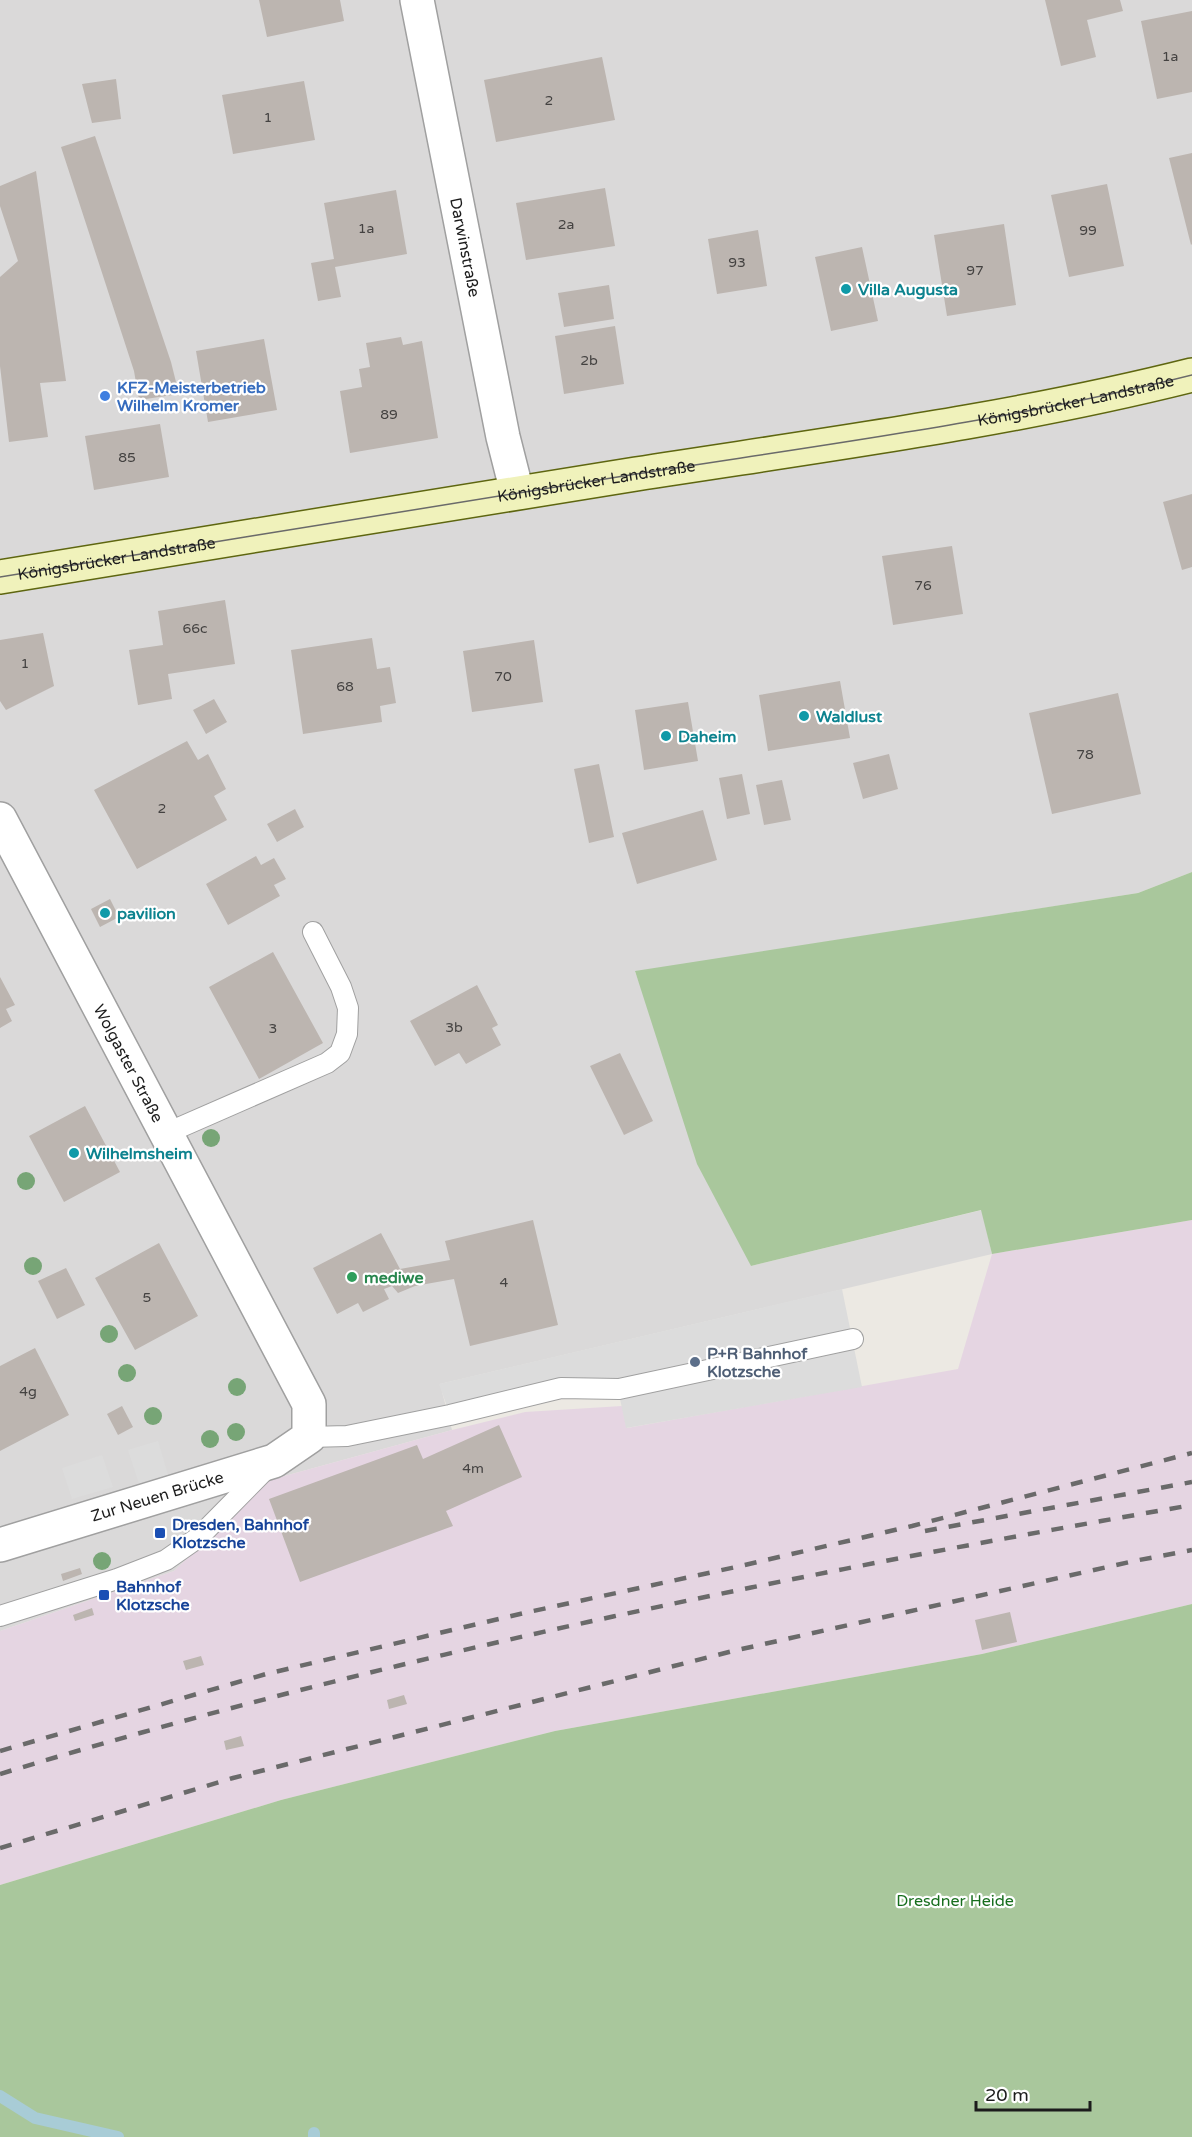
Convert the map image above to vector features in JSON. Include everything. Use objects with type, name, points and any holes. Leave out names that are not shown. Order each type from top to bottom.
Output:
[{"type":"main road","name":"Königsbrücker Landstraße","points":[[0,577],[517,492],[941,427],[1192,375]]},
{"type":"street","name":"Darwinstraße","points":[[417,0],[501,425],[517,492]]},
{"type":"street","name":"Wolgaster Straße","points":[[0,819],[309,1404],[309,1437]]},
{"type":"street","name":"Zur Neuen Brücke","points":[[0,1545],[274,1461],[309,1437]]},
{"type":"lane","points":[[167,1133],[327,1063],[340,1053],[347,1035],[348,1008],[341,987],[313,932]]},
{"type":"lane","points":[[309,1437],[347,1436],[450,1415],[561,1388],[619,1389],[853,1339]]},
{"type":"lane","points":[[0,1616],[166,1560],[200,1537],[274,1461]]},
{"type":"shaded area","points":[[0,0],[1192,0],[1192,872],[1138,893],[635,972],[751,1266],[982,1210],[992,1254],[440,1384],[452,1430],[270,1480],[174,1571],[0,1631]]},
{"type":"shaded area","points":[[1192,1220],[1192,1604],[982,1654],[555,1731],[281,1800],[0,1885],[0,1631],[174,1571],[270,1480],[525,1412],[622,1406],[627,1428],[958,1369],[992,1254]]},
{"type":"shaded area","name":"P+R Bahnhof Klotzsche","points":[[842,1289],[862,1387],[626,1428],[618,1389],[450,1415],[439,1384]]},
{"type":"shaded area","points":[[158,1441],[168,1475],[139,1484],[128,1450]]},
{"type":"shaded area","points":[[102,1455],[113,1487],[72,1499],[62,1468]]},
{"type":"green space","points":[[1192,872],[1192,1220],[992,1254],[981,1210],[751,1266],[697,1164],[635,971],[1138,893]]},
{"type":"green space","name":"Dresdner Heide","points":[[1192,1604],[1192,2137],[0,2137],[0,1885],[281,1800],[555,1731],[982,1654]]},
{"type":"building","points":[[259,0],[340,0],[344,21],[267,37]]},
{"type":"building","points":[[1045,0],[1120,0],[1123,11],[1087,20],[1096,57],[1061,66]]},
{"type":"building","points":[[1192,11],[1192,92],[1157,99],[1141,21]]},
{"type":"building","points":[[602,57],[615,120],[496,142],[484,80]]},
{"type":"building","points":[[116,79],[121,119],[92,123],[82,84]]},
{"type":"building","points":[[304,81],[315,140],[233,154],[222,95]]},
{"type":"building","points":[[95,136],[171,362],[179,394],[139,400],[134,371],[61,147]]},
{"type":"building","points":[[1192,153],[1192,244],[1191,245],[1169,158]]},
{"type":"building","points":[[36,171],[66,381],[40,383],[48,437],[9,442],[0,366],[0,277],[18,261],[0,206],[0,186]]},
{"type":"building","points":[[1107,184],[1124,266],[1069,277],[1051,195]]},
{"type":"building","points":[[605,188],[615,246],[526,260],[516,203]]},
{"type":"building","points":[[396,190],[407,254],[335,267],[341,297],[318,301],[311,263],[334,259],[324,203]]},
{"type":"building","points":[[1004,224],[1016,305],[947,316],[934,235]]},
{"type":"building","points":[[758,230],[767,286],[717,294],[708,239]]},
{"type":"building","name":"Villa Augusta","points":[[862,247],[878,321],[831,331],[815,257]]},
{"type":"building","points":[[609,285],[614,319],[564,327],[558,293]]},
{"type":"building","points":[[615,326],[624,384],[564,394],[555,336]]},
{"type":"building","points":[[401,337],[403,345],[422,341],[438,438],[350,453],[340,391],[362,387],[359,369],[370,367],[366,343]]},
{"type":"building","points":[[264,339],[277,410],[208,422],[196,351]]},
{"type":"building","points":[[160,424],[169,477],[94,490],[85,436]]},
{"type":"building","points":[[1192,494],[1192,567],[1182,570],[1163,502]]},
{"type":"building","points":[[952,546],[963,614],[893,625],[882,556]]},
{"type":"building","points":[[225,600],[235,664],[168,674],[172,699],[138,705],[129,650],[163,645],[158,611]]},
{"type":"building","points":[[43,633],[54,686],[6,710],[0,701],[0,640]]},
{"type":"building","points":[[372,638],[377,669],[390,667],[396,703],[380,706],[382,722],[303,734],[291,650]]},
{"type":"building","points":[[534,640],[543,702],[472,712],[463,651]]},
{"type":"building","name":"Waldlust","points":[[840,681],[850,738],[768,751],[759,695]]},
{"type":"building","points":[[1118,693],[1141,794],[1052,814],[1029,713]]},
{"type":"building","points":[[214,699],[227,722],[206,734],[193,710]]},
{"type":"building","name":"Daheim","points":[[688,702],[698,761],[644,770],[635,710]]},
{"type":"building","points":[[187,741],[198,760],[208,754],[226,789],[214,796],[227,820],[137,869],[94,790]]},
{"type":"building","points":[[889,754],[898,789],[863,799],[853,763]]},
{"type":"building","points":[[599,764],[614,837],[589,843],[574,769]]},
{"type":"building","points":[[742,774],[750,814],[727,819],[719,778]]},
{"type":"building","points":[[782,780],[791,820],[764,825],[756,785]]},
{"type":"building","points":[[295,809],[304,827],[277,842],[267,824]]},
{"type":"building","points":[[703,810],[717,860],[637,884],[622,833]]},
{"type":"building","points":[[256,856],[261,865],[274,858],[286,879],[274,885],[280,896],[228,925],[206,884]]},
{"type":"building","name":"pavilion","points":[[110,899],[119,917],[100,927],[91,909]]},
{"type":"building","points":[[273,952],[323,1043],[259,1079],[209,987]]},
{"type":"building","points":[[0,977],[15,1005],[6,1009],[12,1021],[0,1028]]},
{"type":"building","points":[[477,985],[498,1025],[492,1028],[501,1045],[466,1064],[459,1053],[435,1066],[410,1021]]},
{"type":"building","points":[[620,1053],[653,1121],[624,1135],[590,1066]]},
{"type":"building","name":"Wilhelmsheim","points":[[85,1106],[120,1172],[64,1202],[29,1136]]},
{"type":"building","points":[[533,1220],[558,1325],[470,1346],[454,1279],[415,1286],[398,1293],[392,1286],[384,1289],[389,1299],[363,1312],[358,1303],[337,1314],[313,1268],[381,1233],[400,1269],[450,1260],[445,1241]]},
{"type":"building","points":[[159,1243],[198,1316],[135,1350],[95,1278]]},
{"type":"building","points":[[66,1268],[85,1305],[57,1319],[38,1281]]},
{"type":"building","points":[[35,1348],[69,1415],[0,1451],[0,1366]]},
{"type":"building","points":[[122,1406],[133,1427],[118,1435],[107,1414]]},
{"type":"building","points":[[499,1425],[522,1477],[446,1511],[453,1526],[300,1582],[269,1499],[417,1445],[423,1459]]},
{"type":"building","points":[[80,1568],[82,1574],[63,1581],[61,1574]]},
{"type":"building","points":[[92,1608],[94,1615],[75,1621],[73,1615]]},
{"type":"building","points":[[1010,1612],[1017,1642],[982,1650],[975,1620]]},
{"type":"building","points":[[201,1656],[204,1665],[186,1670],[183,1661]]},
{"type":"building","points":[[404,1695],[407,1704],[389,1709],[387,1700]]},
{"type":"building","points":[[241,1736],[244,1746],[226,1750],[224,1741]]},
{"type":"waterway","points":[[0,2096],[35,2118],[118,2137]]},
{"type":"tram line","points":[[0,577],[915,431],[1054,406],[1192,375]]},
{"type":"railway","points":[[0,1751],[266,1674],[524,1613],[912,1526],[1192,1453]]},
{"type":"railway","points":[[925,1531],[1192,1482]]},
{"type":"railway","points":[[0,1774],[147,1731],[294,1692],[592,1621],[741,1589],[1192,1505]]},
{"type":"railway","points":[[0,1848],[233,1778],[733,1651],[1192,1550]]},
{"type":"place","name":"Villa Augusta","points":[[846,289]]},
{"type":"place","name":"KFZ-Meisterbetrieb Wilhelm Kromer","points":[[105,396]]},
{"type":"place","name":"Waldlust","points":[[804,716]]},
{"type":"place","name":"Daheim","points":[[666,736]]},
{"type":"place","name":"pavilion","points":[[105,913]]},
{"type":"place","name":"Wilhelmsheim","points":[[74,1153]]},
{"type":"place","name":"mediwe","points":[[352,1277]]},
{"type":"place","name":"P+R Bahnhof Klotzsche","points":[[695,1362]]},
{"type":"place","name":"Dresden, Bahnhof Klotzsche","points":[[160,1533]]},
{"type":"place","name":"Bahnhof Klotzsche","points":[[104,1595]]}]
